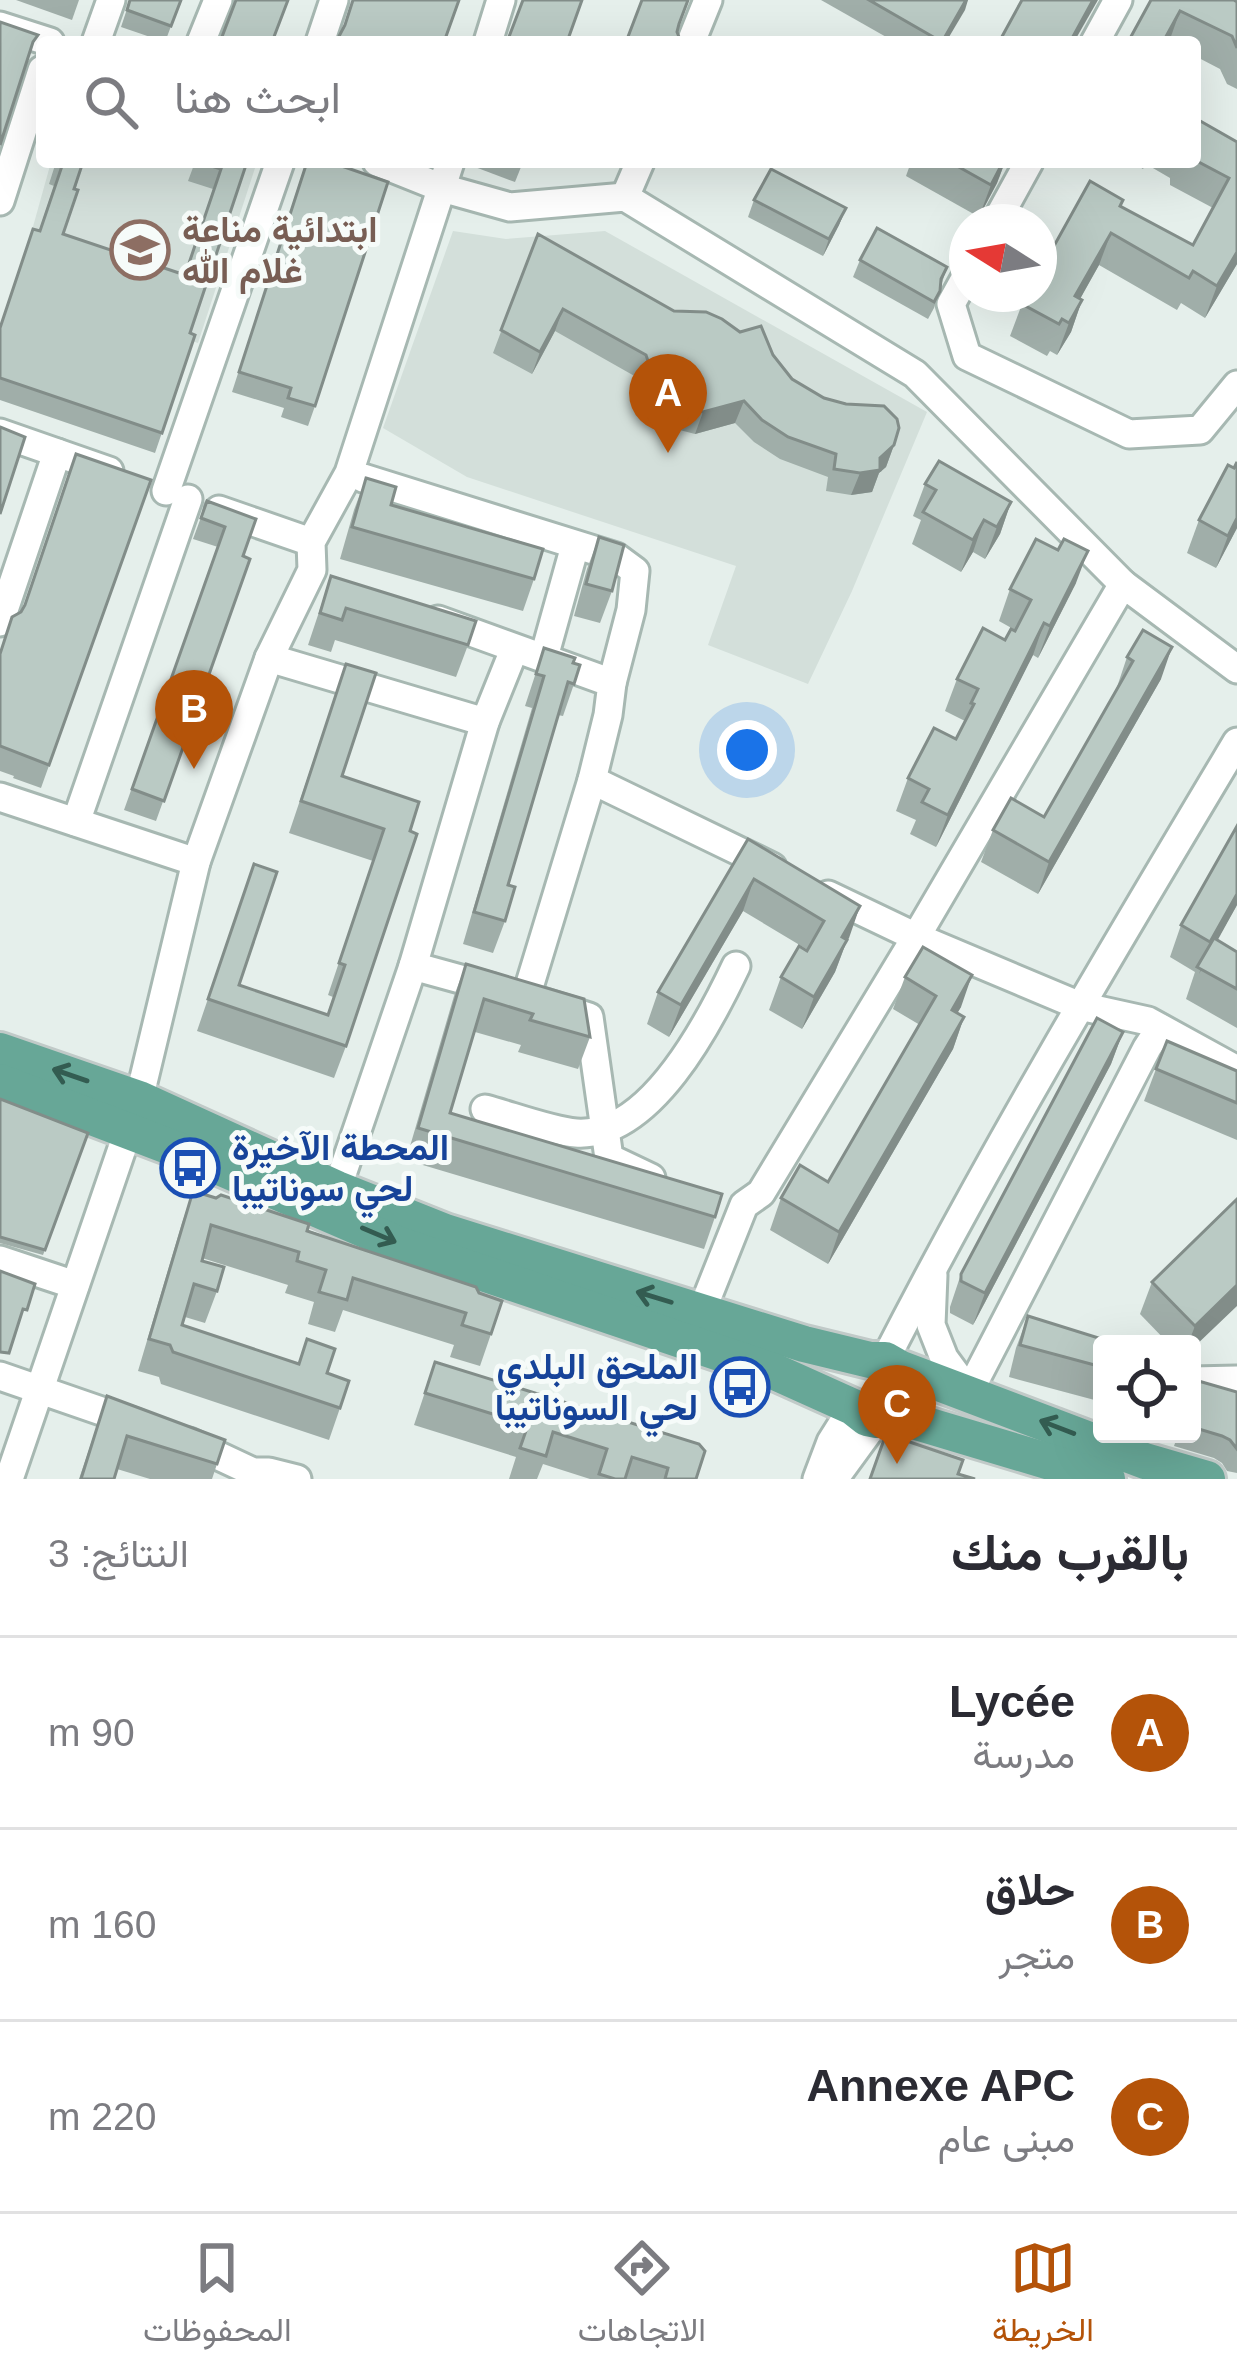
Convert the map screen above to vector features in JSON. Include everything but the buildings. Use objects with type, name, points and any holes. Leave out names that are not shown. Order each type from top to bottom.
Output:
[{"type":"main road","points":[[0,1051],[400,1245],[695,1327],[885,1363],[1149,1448],[1208,1479]]},
{"type":"main road","points":[[0,1082],[133,1114],[337,1189],[695,1327],[773,1371],[862,1409],[1107,1479]]},
{"type":"main road","points":[[885,1363],[904,1375],[906,1402],[862,1409],[848,1398],[849,1379],[861,1364],[885,1363]]},
{"type":"street","points":[[98,36],[111,0]]},
{"type":"street","points":[[203,36],[218,0]]},
{"type":"street","points":[[322,36],[334,0]]},
{"type":"street","points":[[490,36],[501,0]]},
{"type":"street","points":[[693,36],[708,0]]},
{"type":"street","points":[[1098,36],[1118,0]]},
{"type":"street","points":[[0,26],[36,38]]},
{"type":"street","points":[[0,201],[36,89]]},
{"type":"street","points":[[76,822],[278,168]]},
{"type":"street","points":[[409,168],[446,175],[510,207],[625,197],[915,374],[1123,584],[1237,669]]},
{"type":"street","points":[[625,197],[637,168]]},
{"type":"street","points":[[1006,204],[1026,168]]},
{"type":"street","points":[[9,1479],[133,1114],[196,862],[269,658],[318,563],[446,175]]},
{"type":"street","points":[[954,312],[968,356],[1129,434],[1200,430],[1237,385]]},
{"type":"street","points":[[0,433],[177,495],[318,563]]},
{"type":"street","points":[[0,622],[57,453]]},
{"type":"street","points":[[349,473],[616,557],[634,571],[631,610],[592,780],[526,997]]},
{"type":"street","points":[[544,657],[575,546]]},
{"type":"street","points":[[695,1327],[734,1202],[761,1193],[1123,584]]},
{"type":"street","points":[[413,610],[612,683]]},
{"type":"street","points":[[337,1189],[413,966],[485,722],[514,650]]},
{"type":"street","points":[[269,658],[485,722]]},
{"type":"street","points":[[885,1363],[934,1265],[1080,1006],[1237,742]]},
{"type":"street","points":[[592,780],[916,937],[1080,1006],[1148,1021],[1237,1070]]},
{"type":"street","points":[[0,797],[196,862]]},
{"type":"street","points":[[413,966],[589,1017],[609,1158],[646,1176],[686,1187]]},
{"type":"street","points":[[485,1108],[574,1133],[605,1131],[628,1119],[682,1064],[736,966]]},
{"type":"street","points":[[934,1265],[931,1324],[944,1358],[969,1392],[1015,1324],[1160,1028]]},
{"type":"street","points":[[0,1260],[75,1286]]},
{"type":"street","points":[[0,1376],[206,1448],[253,1476],[269,1472],[298,1479]]},
{"type":"street","points":[[1201,1381],[1237,1380]]},
{"type":"street","points":[[817,1479],[835,1420],[862,1409]]},
{"type":"street","points":[[834,1479],[862,1409]]},
{"type":"shaded area","name":"ابتدائية مناعة غلام الله","points":[[49,168],[255,168],[198,343],[60,298],[73,260],[29,241]]},
{"type":"shaded area","points":[[453,231],[506,239],[605,231],[927,412],[808,684],[708,645],[736,566],[467,477],[383,428]]},
{"type":"place","name":"ابتدائية مناعة غلام الله","points":[[140,250]]},
{"type":"place","name":"Lycée","points":[[668,453]]},
{"type":"place","name":"حلاق","points":[[194,769]]},
{"type":"place","name":"المحطة الآخيرة لحي سوناتيبا","points":[[190,1168]]},
{"type":"place","name":"الملحق البلدي لحي السوناتيبا","points":[[740,1387]]},
{"type":"place","name":"Annexe APC","points":[[897,1464]]}]
